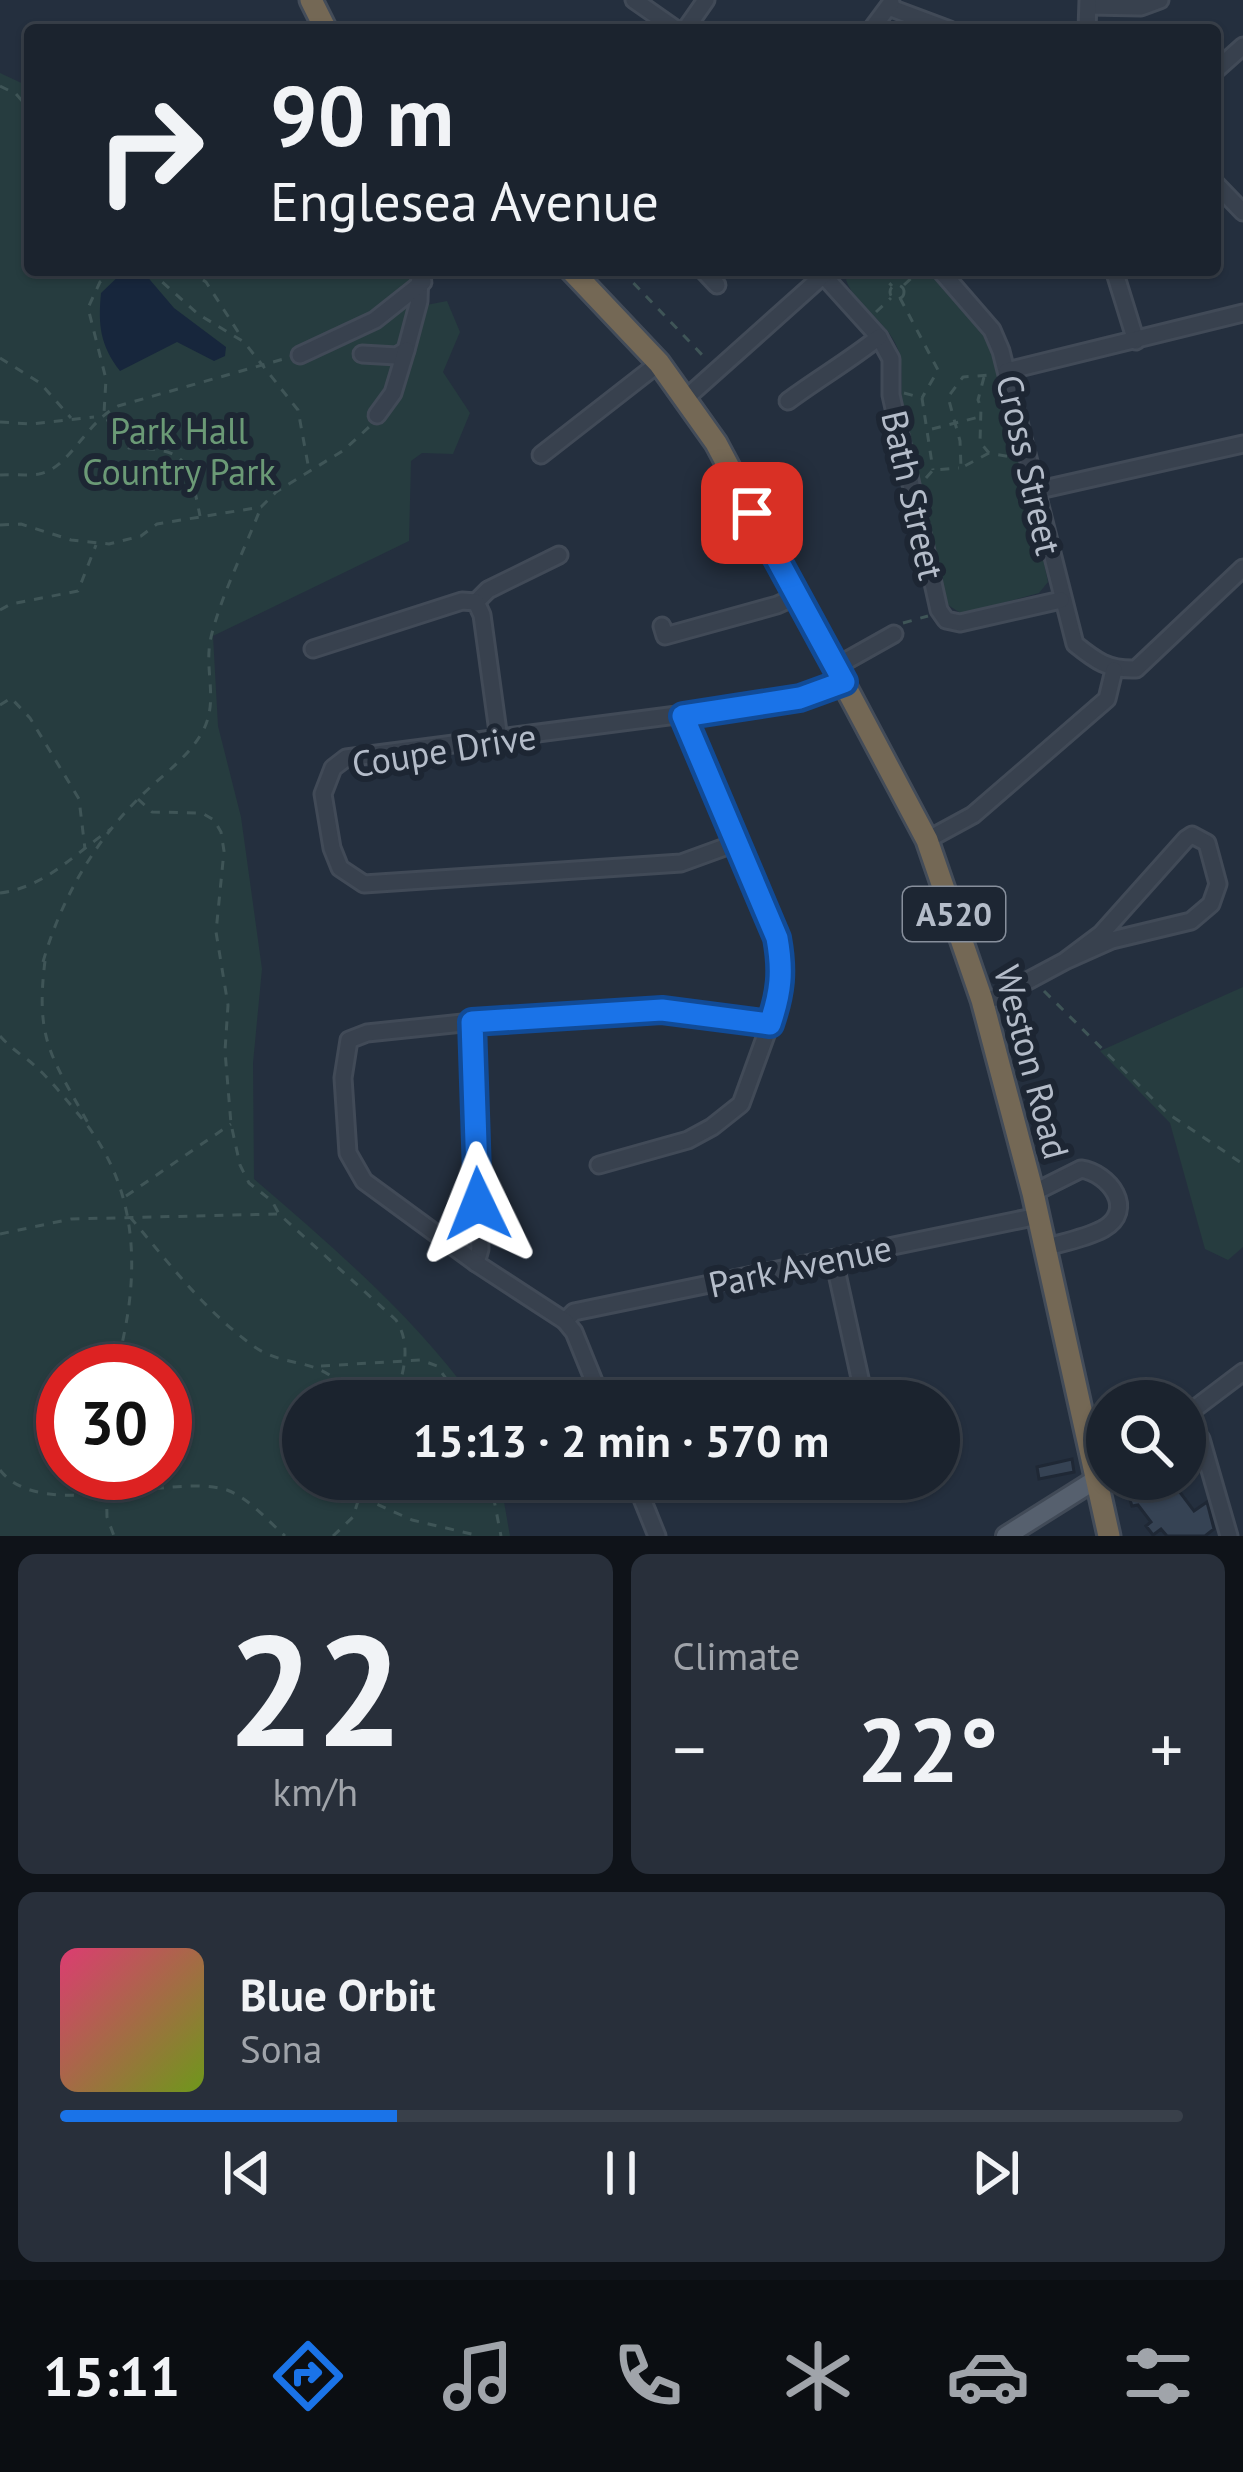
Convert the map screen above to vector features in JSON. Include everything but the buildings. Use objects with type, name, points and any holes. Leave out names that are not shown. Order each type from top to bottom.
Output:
[{"type":"highway","name":"Weston Road","points":[[578,276],[659,363],[716,443],[927,840],[982,1000],[1086,1413]]},
{"type":"highway","name":"Weston Road","points":[[1104,1500],[1109,1536]]},
{"type":"main road","points":[[1006,1536],[1086,1486]]},
{"type":"street","points":[[634,0],[672,24]]},
{"type":"street","points":[[686,24],[706,0]]},
{"type":"street","points":[[1089,3],[1141,7],[1160,0]]},
{"type":"street","points":[[891,4],[936,24]]},
{"type":"street","points":[[1221,189],[1243,212]]},
{"type":"street","points":[[377,415],[392,394],[406,350],[421,276]]},
{"type":"street","points":[[300,355],[376,320],[421,276]]},
{"type":"street","points":[[709,276],[717,285]]},
{"type":"street","points":[[686,398],[823,276]]},
{"type":"street","name":"Bath Street","points":[[828,276],[891,358],[891,395],[909,486],[939,610],[946,620],[960,623],[1061,600]]},
{"type":"street","name":"Cross Street","points":[[945,276],[992,330],[1007,371],[1075,644],[1108,668]]},
{"type":"street","points":[[1116,276],[1136,341]]},
{"type":"street","points":[[1007,371],[1243,313]]},
{"type":"street","points":[[788,401],[879,337]]},
{"type":"street","points":[[362,354],[397,356],[406,350]]},
{"type":"street","points":[[541,454],[659,363]]},
{"type":"street","points":[[1035,491],[1243,444]]},
{"type":"street","points":[[313,649],[462,601],[476,602],[488,590],[560,552]]},
{"type":"street","points":[[927,840],[973,815],[1107,699],[1108,668],[1136,669],[1146,662],[1243,568]]},
{"type":"street","points":[[662,626],[665,636],[797,596]]},
{"type":"street","points":[[476,602],[482,614],[499,740]]},
{"type":"street","name":"Coupe Drive","points":[[736,843],[681,863],[382,885],[353,880],[340,868],[322,794],[333,768],[346,758],[800,698],[894,634]]},
{"type":"street","points":[[599,1165],[688,1140],[741,1105],[782,991],[777,938],[683,716]]},
{"type":"street","points":[[982,1000],[996,998],[1112,940],[1191,920],[1211,904],[1218,884],[1207,843],[1192,835],[1186,839],[1101,934],[1065,961]]},
{"type":"street","points":[[593,1380],[565,1321],[364,1181],[352,1165],[343,1078],[349,1040],[367,1033],[472,1022],[662,1010],[770,1024]]},
{"type":"street","points":[[472,1022],[480,1249],[476,1263]]},
{"type":"street","name":"Weston Road","points":[[1036,1204],[1081,1169],[1107,1180],[1118,1199],[1118,1212],[1104,1229],[1047,1247]]},
{"type":"street","name":"Park Avenue","points":[[565,1321],[574,1312],[833,1260],[1036,1204]]},
{"type":"street","points":[[833,1260],[860,1380]]},
{"type":"street","points":[[1206,1400],[1243,1372]]},
{"type":"street","points":[[1206,1453],[1229,1536]]},
{"type":"street","points":[[642,1500],[657,1536]]},
{"type":"path","points":[[0,86],[24,103]]},
{"type":"path","points":[[0,475],[51,470],[101,415],[106,379],[88,308],[108,276]]},
{"type":"path","points":[[196,276],[298,410],[309,471]]},
{"type":"path","points":[[627,276],[716,370]]},
{"type":"path","points":[[866,322],[892,296],[892,287],[882,276]]},
{"type":"path","points":[[914,276],[902,287],[900,298],[938,370],[922,398],[934,470]]},
{"type":"path","points":[[156,277],[199,314],[244,342]]},
{"type":"path","points":[[892,287],[902,287]]},
{"type":"path","points":[[892,296],[900,298]]},
{"type":"path","points":[[0,422],[73,421],[101,415],[300,355]]},
{"type":"path","points":[[0,358],[40,382],[73,421]]},
{"type":"path","points":[[961,468],[948,397],[951,389],[962,377],[1007,371]]},
{"type":"path","points":[[983,375],[978,400],[980,442],[989,453]]},
{"type":"path","points":[[891,395],[922,398]]},
{"type":"path","points":[[101,415],[129,448],[158,448],[181,457],[190,469],[200,519]]},
{"type":"path","points":[[43,962],[63,902],[114,827],[183,757],[210,718],[210,640],[261,507],[276,492],[344,450],[377,415]]},
{"type":"path","points":[[930,430],[981,416]]},
{"type":"path","points":[[909,486],[934,470],[961,468],[989,453],[1027,457]]},
{"type":"path","points":[[0,525],[21,524],[71,540],[97,542],[141,536],[157,524],[261,507]]},
{"type":"path","points":[[0,610],[78,590],[97,542]]},
{"type":"path","points":[[0,705],[11,698],[30,718],[79,799],[85,849]]},
{"type":"path","points":[[138,799],[152,812],[202,812],[221,832],[224,851],[216,932],[228,1005],[225,1051],[234,1148],[249,1183],[403,1331],[406,1361],[400,1380]]},
{"type":"path","points":[[0,893],[30,886],[114,827]]},
{"type":"path","points":[[46,949],[40,1004],[43,1034],[125,1197],[129,1216],[130,1307],[122,1344]]},
{"type":"path","points":[[1030,977],[1167,1113],[1243,1164]]},
{"type":"path","points":[[0,1036],[56,1089],[96,1137]]},
{"type":"path","points":[[125,1197],[230,1124]]},
{"type":"path","points":[[0,1234],[70,1220],[279,1214]]},
{"type":"path","points":[[129,1216],[196,1294],[256,1348],[320,1366],[421,1360],[437,1366],[447,1380]]},
{"type":"path","points":[[320,1366],[339,1380]]},
{"type":"path","points":[[0,1470],[6,1478],[36,1490]]},
{"type":"path","points":[[192,1488],[226,1490],[285,1536]]},
{"type":"path","points":[[106,1500],[114,1536]]},
{"type":"path","points":[[333,1536],[346,1527],[360,1500]]},
{"type":"path","points":[[368,1500],[412,1520],[480,1536]]},
{"type":"path","points":[[494,1500],[501,1536]]},
{"type":"green space","name":"Park Hall Country Park","points":[[0,73],[24,84],[24,276],[432,276],[416,307],[447,301],[460,332],[443,372],[470,413],[453,454],[422,453],[411,461],[409,541],[213,636],[218,726],[241,817],[262,969],[253,1063],[254,1179],[399,1311],[459,1380],[282,1380],[282,1500],[504,1500],[510,1536],[0,1536]]},
{"type":"green space","points":[[848,276],[939,276],[988,332],[1003,368],[1048,582],[1039,593],[962,614],[948,605],[903,421],[900,356],[892,337],[846,280]]},
{"type":"green space","points":[[1243,987],[1243,1247],[1228,1260],[1205,1249],[1170,1123],[1100,1051]]},
{"type":"water","points":[[119,276],[147,276],[174,308],[226,347],[225,356],[214,361],[177,342],[120,371],[104,343],[101,293]]},
{"type":"route","points":[[478,1204],[472,1022],[662,1010],[770,1024],[782,991],[777,938],[683,716],[800,698],[844,682],[752,513]]}]
